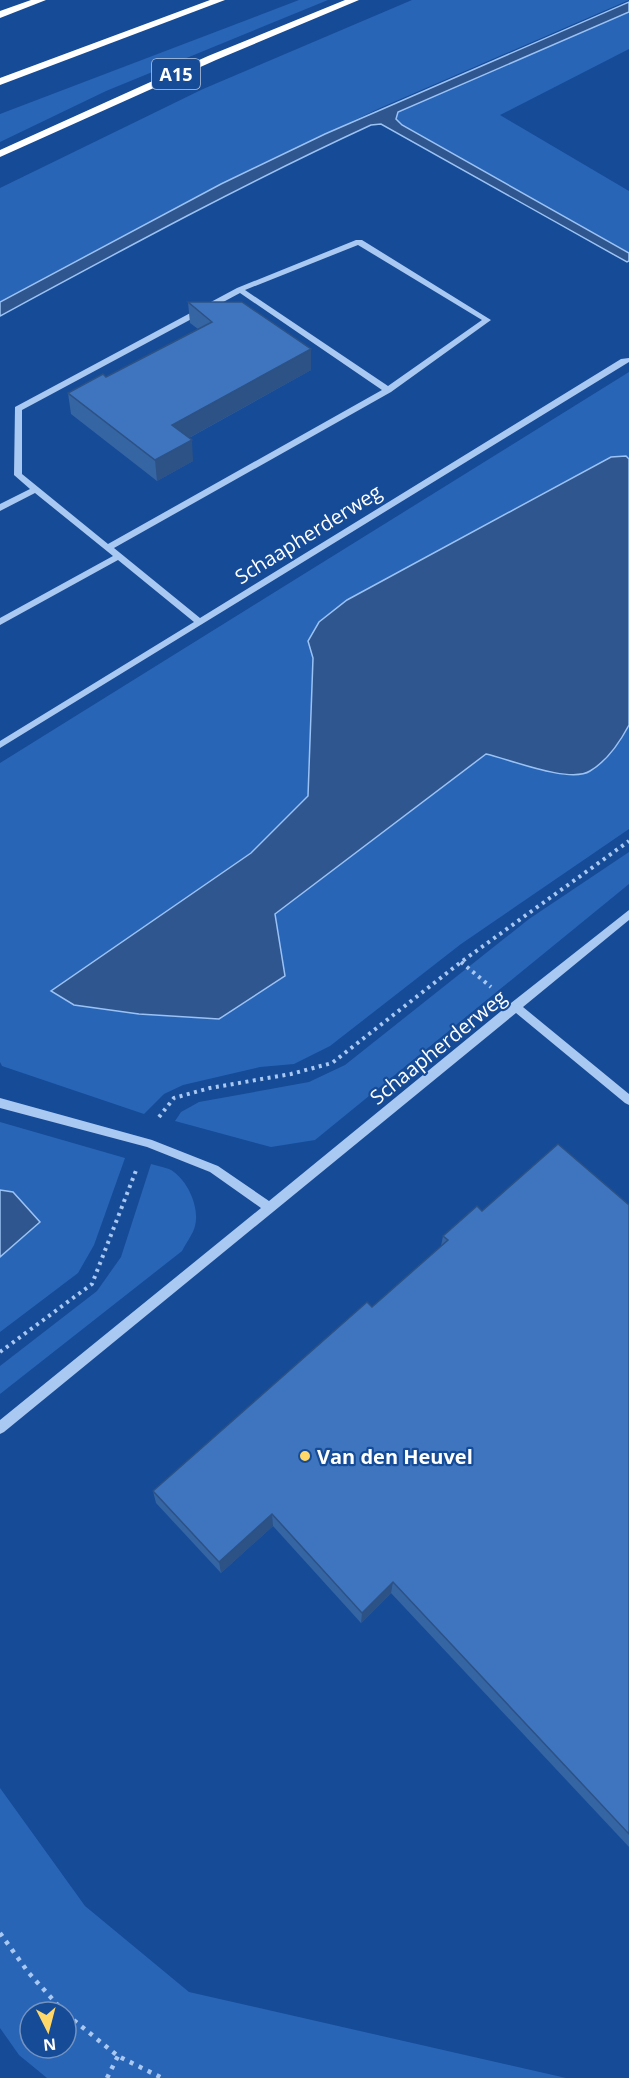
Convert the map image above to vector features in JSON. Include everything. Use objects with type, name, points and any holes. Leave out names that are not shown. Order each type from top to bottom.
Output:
[{"type":"highway","points":[[0,15],[41,0]]},
{"type":"highway","points":[[0,82],[220,0]]},
{"type":"highway","name":"A15","points":[[0,154],[212,58],[354,0]]},
{"type":"street","points":[[107,548],[388,390],[487,320],[359,242],[240,290],[18,409],[18,475],[35,489],[107,548],[118,557],[200,622]]},
{"type":"street","points":[[240,290],[388,390]]},
{"type":"street","name":"Schaapherderweg","points":[[3,743],[629,360]]},
{"type":"street","points":[[0,508],[35,489]]},
{"type":"street","points":[[0,622],[118,557]]},
{"type":"street","name":"Schaapherderweg","points":[[0,1428],[629,914]]},
{"type":"street","points":[[515,1006],[629,1100]]},
{"type":"street","points":[[0,1103],[148,1143],[214,1169],[270,1208]]},
{"type":"path","points":[[0,1352],[92,1284],[159,1117],[174,1098],[210,1088],[291,1074],[332,1063],[461,962],[629,841]]},
{"type":"path","points":[[461,962],[515,1006]]},
{"type":"path","points":[[0,1933],[28,1972],[53,2000]]},
{"type":"path","points":[[78,2024],[118,2056],[162,2078]]},
{"type":"path","points":[[107,2078],[118,2056]]},
{"type":"shaded area","points":[[299,0],[328,0],[106,91],[0,142],[0,114]]},
{"type":"shaded area","points":[[412,0],[629,0],[380,108],[221,184],[0,302],[0,188],[203,89]]},
{"type":"shaded area","points":[[629,2],[629,12],[398,112],[396,119],[402,125],[629,253],[627,262],[381,124],[371,125],[230,194],[0,316],[0,302],[221,184],[325,134]]},
{"type":"shaded area","points":[[629,12],[629,49],[500,115],[629,191],[629,253],[402,125],[396,119],[398,112]]},
{"type":"shaded area","points":[[629,372],[629,459],[626,456],[308,641],[313,658],[308,796],[252,853],[74,1005],[139,1014],[219,1019],[285,976],[275,914],[486,753],[566,775],[620,742],[629,725],[629,829],[461,944],[330,1046],[294,1064],[260,1067],[183,1085],[164,1094],[144,1114],[2,1066],[0,1062],[0,763]]},
{"type":"shaded area","points":[[626,456],[629,459],[629,725],[602,762],[590,771],[569,775],[486,754],[275,914],[285,976],[219,1019],[139,1014],[74,1005],[51,991],[251,853],[308,796],[313,658],[308,641],[319,622],[347,600],[611,457]]},
{"type":"shaded area","points":[[629,852],[629,884],[315,1140],[271,1147],[175,1121],[181,1112],[199,1102],[309,1082],[345,1065],[529,919]]},
{"type":"shaded area","points":[[0,1122],[125,1158],[94,1245],[78,1273],[0,1332],[0,1257],[40,1222],[13,1192],[0,1190]]},
{"type":"shaded area","points":[[151,1164],[175,1173],[186,1186],[194,1202],[195,1226],[182,1251],[0,1394],[0,1366],[97,1291],[121,1257]]},
{"type":"shaded area","points":[[0,1190],[13,1192],[40,1222],[0,1257]]},
{"type":"shaded area","points":[[0,1788],[85,1906],[189,1992],[566,2078],[47,2078],[25,2060],[78,2060],[78,2000],[18,2000],[18,2054],[0,2028]]},
{"type":"building","points":[[188,302],[242,302],[311,349],[172,425],[192,440],[155,460],[68,393],[103,374],[106,377],[212,322]]},
{"type":"building","points":[[558,1144],[629,1205],[629,1834],[393,1582],[362,1613],[272,1514],[219,1562],[153,1491],[367,1302],[372,1307],[448,1240],[443,1236],[477,1206],[482,1211]]},
{"type":"place","name":"Van den Heuvel","points":[[305,1456]]}]
